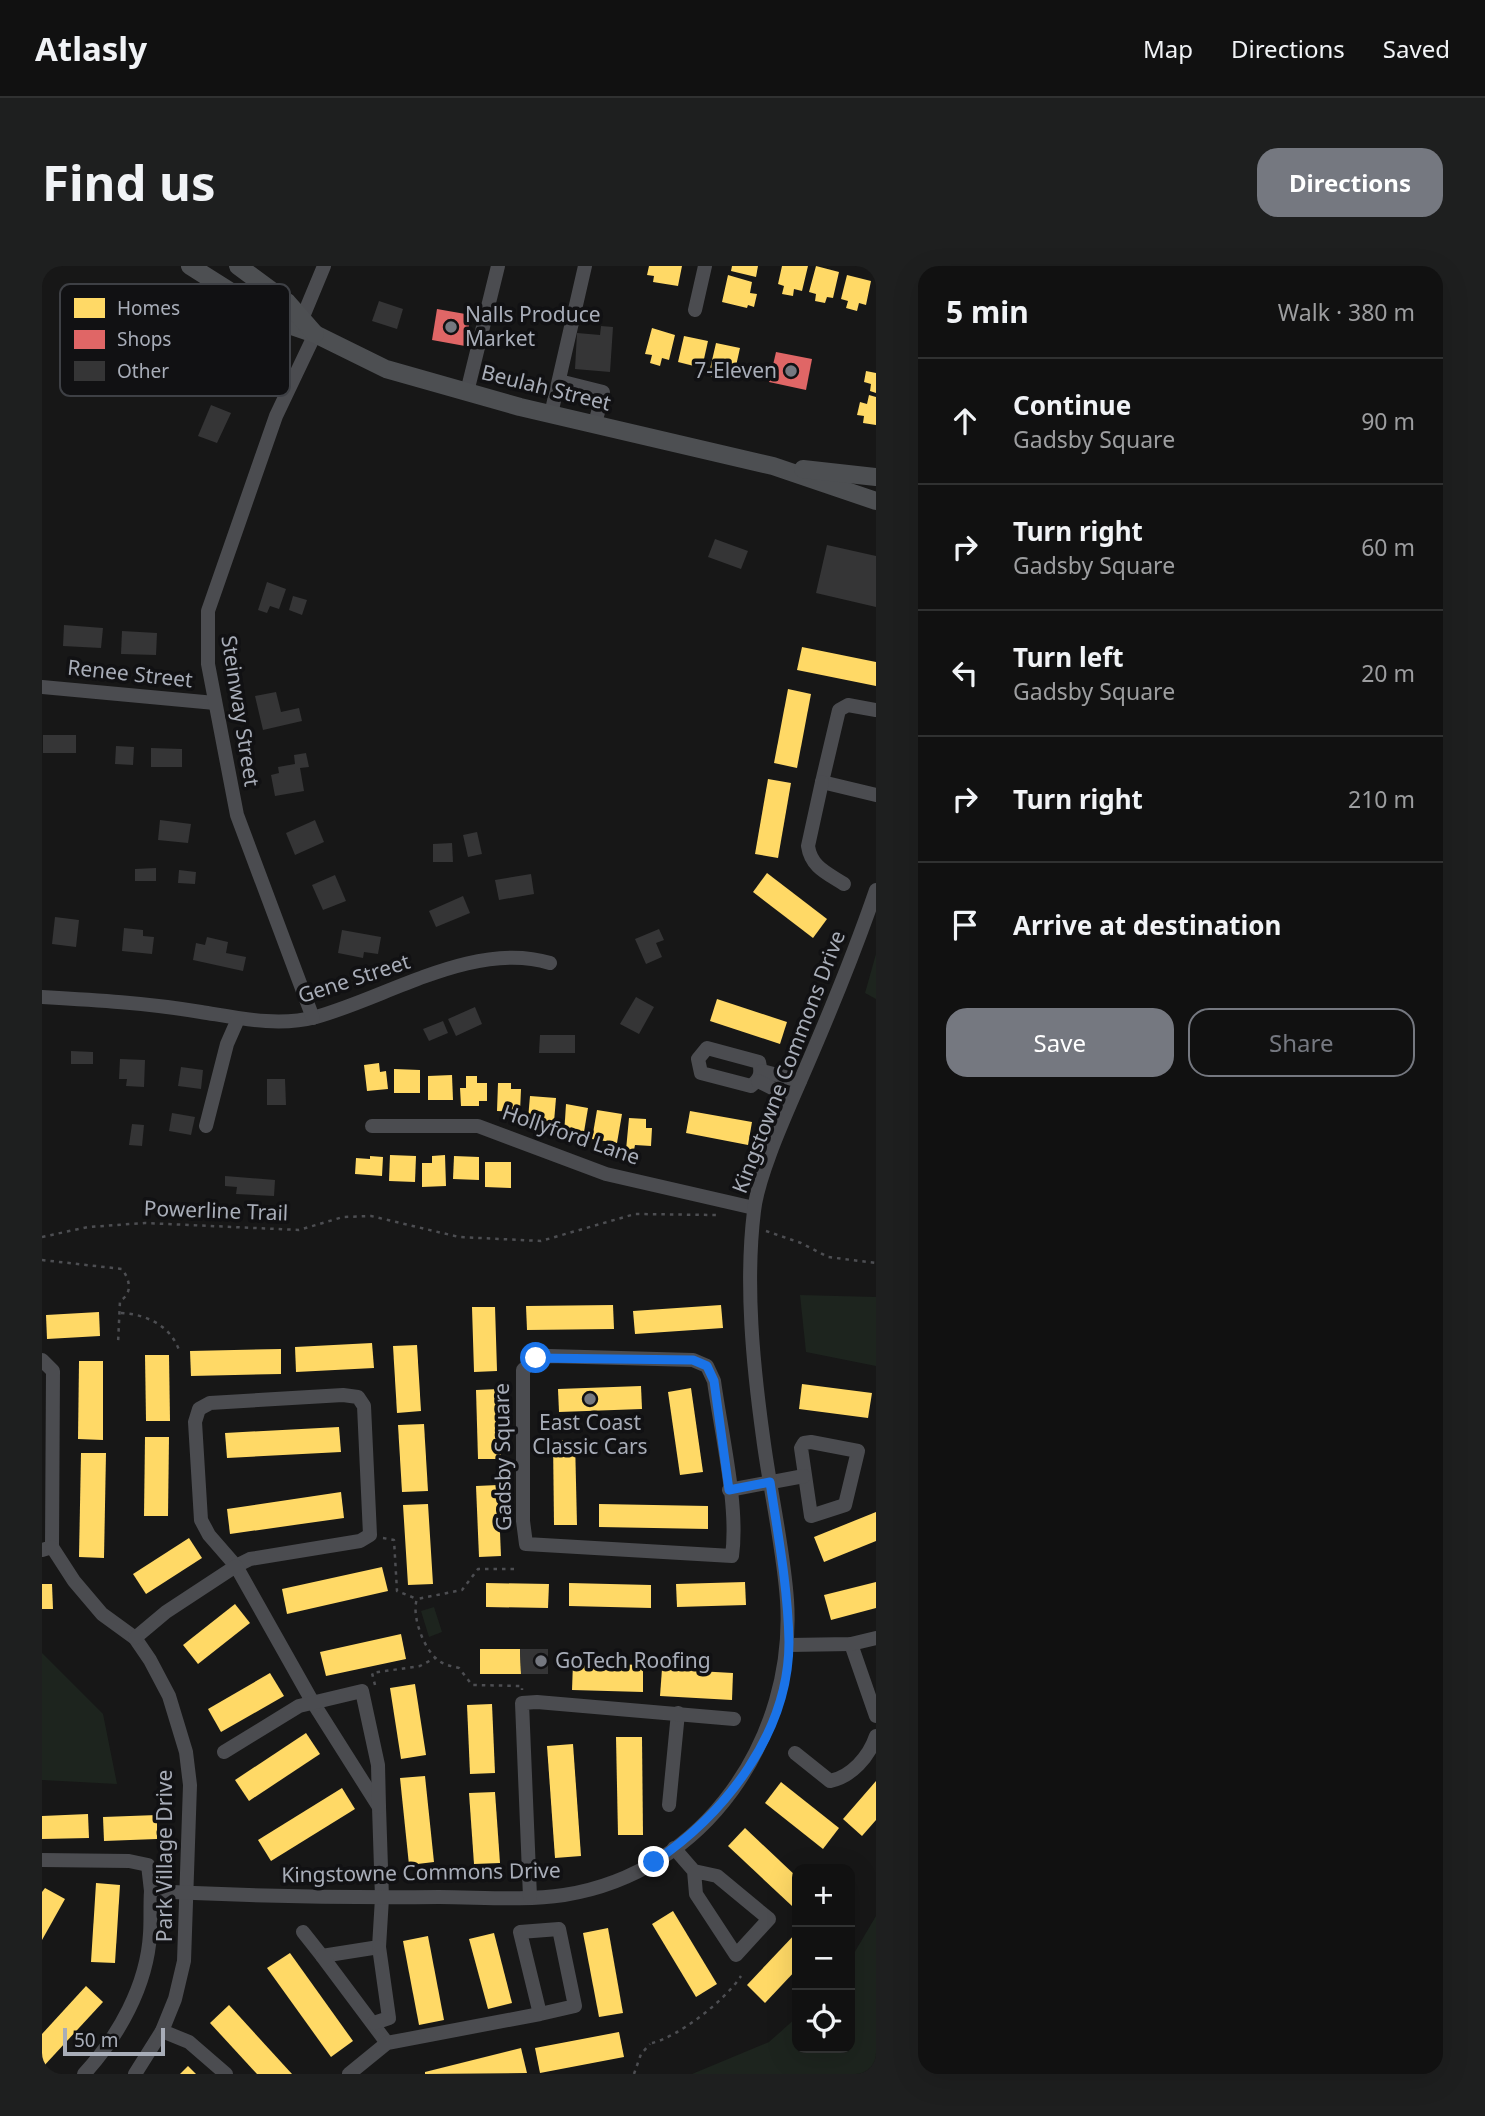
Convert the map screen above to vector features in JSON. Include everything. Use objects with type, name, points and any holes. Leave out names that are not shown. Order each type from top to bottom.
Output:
[{"type":"main road","name":"Beulah Street","points":[[190,266],[218,284]]},
{"type":"main road","name":"Beulah Street","points":[[238,266],[262,284]]},
{"type":"main road","name":"Beulah Street","points":[[290,305],[315,334]]},
{"type":"main road","name":"Beulah Street","points":[[290,325],[315,334],[386,369],[551,414],[773,466],[876,501]]},
{"type":"main road","name":"Beulah Street","points":[[773,466],[876,477]]},
{"type":"street","points":[[302,319],[324,266]]},
{"type":"street","points":[[467,392],[498,266]]},
{"type":"street","points":[[551,414],[585,266]]},
{"type":"street","points":[[695,310],[705,266]]},
{"type":"street","name":"Steinway Street","points":[[290,387],[315,334]]},
{"type":"street","points":[[559,382],[603,392],[595,424]]},
{"type":"street","name":"Steinway Street","points":[[286,396],[276,416],[208,611],[206,639],[215,703],[244,839],[313,1017]]},
{"type":"street","name":"Renee Street","points":[[42,687],[215,703]]},
{"type":"street","points":[[844,884],[814,865],[809,857],[808,846],[838,710],[848,705],[876,710]]},
{"type":"street","points":[[822,782],[876,795]]},
{"type":"street","name":"Kingstowne Commons Drive","points":[[150,1891],[382,1898],[565,1895],[610,1882],[654,1862],[674,1848],[725,1801],[751,1765],[776,1708],[789,1645],[786,1596],[762,1436],[754,1332],[754,1208],[792,1098],[876,891]]},
{"type":"street","name":"Gene Street","points":[[42,997],[98,1000],[274,1022],[313,1017],[481,961],[507,956],[550,963]]},
{"type":"street","points":[[206,1126],[227,1044],[238,1019]]},
{"type":"street","points":[[792,1098],[760,1076],[800,1081]]},
{"type":"street","name":"Hollyford Lane","points":[[372,1126],[461,1123],[478,1126],[606,1174],[754,1208]]},
{"type":"street","name":"Gadsby Square","points":[[549,1356],[693,1360],[707,1366],[714,1381],[729,1490],[734,1536],[732,1556],[526,1544],[523,1521],[523,1370],[536,1358],[549,1356]]},
{"type":"street","points":[[42,1360],[53,1371],[55,1385],[47,1549]]},
{"type":"street","points":[[135,1639],[166,1612],[236,1566],[250,1559],[360,1541],[370,1535],[364,1406],[358,1397],[343,1395],[210,1403],[199,1409],[195,1422],[198,1503],[209,1535],[236,1566],[312,1701],[379,1807]]},
{"type":"street","points":[[804,1443],[858,1451],[849,1498],[845,1505],[838,1509],[811,1516],[804,1476],[804,1443]]},
{"type":"street","points":[[729,1490],[804,1476]]},
{"type":"street","name":"Park Village Drive","points":[[47,1549],[102,1614],[135,1639],[150,1660],[169,1696],[186,1752],[190,1785],[184,1961],[175,1999],[162,2031],[135,2074]]},
{"type":"street","points":[[789,1645],[851,1644],[876,1638]]},
{"type":"street","points":[[851,1644],[876,1716]]},
{"type":"street","points":[[223,1752],[312,1701],[362,1691],[378,1765],[382,1898],[379,1947],[389,2018],[374,2022]]},
{"type":"street","points":[[530,1897],[522,1703],[537,1702],[734,1719]]},
{"type":"street","points":[[669,1805],[678,1713]]},
{"type":"street","points":[[795,1753],[830,1781],[842,1779],[868,1754],[876,1736]]},
{"type":"street","points":[[674,1848],[694,1871],[696,1894],[736,1955],[769,1919],[717,1876],[694,1871]]},
{"type":"street","points":[[42,1860],[130,1861],[148,1865],[150,1936],[137,1990],[109,2047],[84,2074]]},
{"type":"street","points":[[349,2074],[387,2043],[540,2014],[575,2006],[559,1928],[520,1932],[540,2014]]},
{"type":"street","points":[[303,1932],[374,2022],[387,2043]]},
{"type":"street","points":[[322,1956],[379,1947]]},
{"type":"street","points":[[162,2031],[189,2042],[226,2074]]},
{"type":"path","name":"Powerline Trail","points":[[42,1237],[88,1227],[145,1223],[269,1231],[299,1230],[342,1217],[371,1216],[458,1237],[541,1241],[635,1214],[727,1215]]},
{"type":"path","points":[[753,1225],[801,1243],[828,1257],[876,1263]]},
{"type":"path","points":[[42,1260],[122,1269],[130,1286],[128,1294],[120,1301],[118,1344]]},
{"type":"path","points":[[120,1313],[144,1315],[160,1326],[178,1350]]},
{"type":"path","points":[[370,1535],[394,1540],[397,1591],[417,1599],[462,1590],[478,1569],[514,1569]]},
{"type":"path","points":[[417,1599],[416,1620],[435,1658],[444,1665],[459,1668],[472,1685],[522,1686],[522,1703]]},
{"type":"path","points":[[362,1691],[376,1690],[372,1673],[420,1666],[435,1658]]},
{"type":"path","points":[[634,2074],[641,2054],[651,2044],[702,2016],[725,1996],[741,1976]]},
{"type":"shaded area","points":[[876,954],[876,999],[865,993]]},
{"type":"shaded area","points":[[800,1295],[876,1297],[876,1366],[806,1352]]},
{"type":"shaded area","points":[[434,1607],[442,1632],[429,1637],[421,1611]]},
{"type":"shaded area","points":[[42,1653],[103,1714],[117,1784],[42,1780]]},
{"type":"shaded area","points":[[876,1916],[876,2074],[692,2074],[769,2042],[792,2021],[792,2053],[855,2053],[855,1952]]},
{"type":"building: Homes","points":[[649,266],[682,266],[678,286],[653,282],[654,276],[647,275]]},
{"type":"building: Homes","points":[[732,266],[758,266],[756,277],[731,271]]},
{"type":"building: Homes","points":[[782,266],[808,266],[802,291],[794,289],[793,296],[782,294],[784,286],[778,284]]},
{"type":"building: Homes","points":[[816,266],[839,272],[833,298],[827,297],[825,303],[815,301],[816,294],[809,292]]},
{"type":"building: Homes","points":[[728,275],[752,282],[750,293],[757,294],[754,307],[722,302]]},
{"type":"building: Homes","points":[[847,275],[871,281],[866,305],[859,303],[857,311],[846,308],[848,301],[841,299]]},
{"type":"building: Homes","points":[[652,328],[675,335],[669,360],[662,358],[660,366],[650,363],[652,355],[645,354]]},
{"type":"building: Homes","points":[[684,336],[708,341],[702,368],[678,362]]},
{"type":"building: Homes","points":[[716,343],[740,348],[734,375],[723,373],[722,379],[711,377],[713,369],[710,369]]},
{"type":"building: Homes","points":[[866,371],[876,373],[876,393],[870,391],[871,384],[864,382]]},
{"type":"building: Homes","points":[[869,395],[876,397],[876,425],[863,423],[864,416],[857,415],[860,402],[867,404]]},
{"type":"building: Homes","points":[[802,647],[876,662],[876,686],[797,670]]},
{"type":"building: Homes","points":[[788,689],[811,694],[797,768],[774,763]]},
{"type":"building: Homes","points":[[768,779],[791,783],[778,858],[755,854]]},
{"type":"building: Homes","points":[[767,873],[827,919],[813,938],[753,892]]},
{"type":"building: Homes","points":[[717,999],[787,1022],[780,1044],[710,1021]]},
{"type":"building: Homes","points":[[379,1063],[380,1072],[386,1071],[388,1089],[367,1091],[364,1065]]},
{"type":"building: Homes","points":[[394,1069],[420,1070],[420,1093],[394,1093]]},
{"type":"building: Homes","points":[[452,1075],[453,1100],[428,1100],[428,1076]]},
{"type":"building: Homes","points":[[466,1076],[477,1076],[477,1083],[487,1083],[487,1101],[479,1101],[479,1106],[461,1106],[460,1088],[466,1088]]},
{"type":"building: Homes","points":[[498,1083],[511,1083],[511,1089],[521,1089],[520,1112],[497,1111]]},
{"type":"building: Homes","points":[[530,1096],[556,1098],[554,1122],[528,1119]]},
{"type":"building: Homes","points":[[566,1104],[588,1108],[583,1138],[564,1135]]},
{"type":"building: Homes","points":[[597,1110],[622,1114],[617,1143],[592,1139]]},
{"type":"building: Homes","points":[[690,1111],[752,1122],[748,1145],[686,1133]]},
{"type":"building: Homes","points":[[629,1118],[646,1119],[646,1128],[652,1128],[651,1146],[635,1145],[634,1150],[626,1150]]},
{"type":"building: Homes","points":[[390,1155],[416,1156],[415,1182],[389,1181]]},
{"type":"building: Homes","points":[[445,1155],[446,1186],[422,1187],[422,1163],[432,1163],[432,1156]]},
{"type":"building: Homes","points":[[370,1156],[383,1157],[382,1176],[355,1174],[356,1158],[370,1159]]},
{"type":"building: Homes","points":[[454,1156],[479,1157],[479,1180],[453,1179]]},
{"type":"building: Homes","points":[[485,1162],[511,1162],[511,1188],[485,1187]]},
{"type":"building: Homes","points":[[613,1305],[614,1329],[527,1330],[526,1306]]},
{"type":"building: Homes","points":[[721,1305],[723,1328],[635,1334],[633,1311]]},
{"type":"building: Homes","points":[[472,1307],[495,1307],[497,1371],[474,1372]]},
{"type":"building: Homes","points":[[99,1312],[100,1336],[47,1339],[46,1315]]},
{"type":"building: Homes","points":[[372,1343],[374,1368],[296,1372],[295,1347]]},
{"type":"building: Homes","points":[[417,1345],[421,1411],[397,1413],[393,1346]]},
{"type":"building: Homes","points":[[281,1349],[281,1374],[191,1376],[190,1351]]},
{"type":"building: Homes","points":[[145,1355],[169,1355],[170,1421],[146,1421]]},
{"type":"building: Homes","points":[[79,1361],[103,1361],[103,1440],[78,1439]]},
{"type":"building: Homes","points":[[802,1384],[872,1393],[868,1418],[799,1409]]},
{"type":"building: Homes","points":[[641,1386],[642,1409],[559,1412],[558,1389]]},
{"type":"building: Homes","points":[[691,1388],[703,1472],[680,1475],[668,1392]]},
{"type":"building: Homes","points":[[499,1389],[501,1459],[478,1459],[476,1390]]},
{"type":"building: Homes","points":[[424,1424],[428,1491],[402,1492],[398,1425]]},
{"type":"building: Homes","points":[[339,1427],[341,1452],[227,1458],[225,1433]]},
{"type":"building: Homes","points":[[145,1437],[169,1437],[168,1516],[144,1516]]},
{"type":"building: Homes","points":[[553,1440],[575,1440],[577,1525],[554,1525]]},
{"type":"building: Homes","points":[[81,1453],[106,1453],[104,1558],[79,1557]]},
{"type":"building: Homes","points":[[498,1485],[501,1556],[479,1557],[476,1486]]},
{"type":"building: Homes","points":[[341,1492],[344,1518],[230,1534],[227,1509]]},
{"type":"building: Homes","points":[[428,1504],[433,1584],[408,1585],[403,1505]]},
{"type":"building: Homes","points":[[599,1504],[708,1506],[708,1529],[599,1527]]},
{"type":"building: Homes","points":[[876,1512],[876,1541],[824,1562],[814,1537]]},
{"type":"building: Homes","points":[[189,1538],[202,1558],[146,1594],[133,1574]]},
{"type":"building: Homes","points":[[382,1567],[388,1591],[287,1614],[282,1589]]},
{"type":"building: Homes","points":[[745,1582],[746,1605],[677,1607],[676,1584]]},
{"type":"building: Homes","points":[[876,1582],[876,1608],[831,1620],[824,1595]]},
{"type":"building: Homes","points":[[486,1583],[549,1584],[548,1608],[486,1607]]},
{"type":"building: Homes","points":[[569,1583],[651,1585],[651,1608],[569,1606]]},
{"type":"building: Homes","points":[[42,1584],[52,1584],[53,1609],[42,1609]]},
{"type":"building: Homes","points":[[235,1604],[250,1623],[198,1664],[183,1645]]},
{"type":"building: Homes","points":[[401,1634],[406,1659],[326,1676],[320,1652]]},
{"type":"building: Homes","points":[[480,1649],[520,1649],[521,1674],[480,1674]]},
{"type":"building: Homes","points":[[573,1663],[643,1665],[643,1692],[572,1690]]},
{"type":"building: Homes","points":[[662,1669],[733,1673],[732,1700],[660,1696]]},
{"type":"building: Homes","points":[[270,1673],[284,1696],[221,1732],[208,1709]]},
{"type":"building: Homes","points":[[415,1684],[426,1755],[401,1759],[390,1688]]},
{"type":"building: Homes","points":[[492,1704],[495,1773],[470,1774],[467,1705]]},
{"type":"building: Homes","points":[[306,1733],[320,1754],[249,1801],[235,1780]]},
{"type":"building: Homes","points":[[616,1737],[642,1737],[643,1835],[618,1835]]},
{"type":"building: Homes","points":[[573,1744],[581,1856],[555,1858],[547,1746]]},
{"type":"building: Homes","points":[[425,1776],[434,1862],[409,1865],[400,1778]]},
{"type":"building: Homes","points":[[876,1781],[876,1820],[862,1836],[843,1819]]},
{"type":"building: Homes","points":[[781,1782],[839,1828],[823,1849],[765,1803]]},
{"type":"building: Homes","points":[[342,1788],[355,1809],[271,1861],[258,1840]]},
{"type":"building: Homes","points":[[495,1792],[500,1863],[474,1864],[469,1793]]},
{"type":"building: Homes","points":[[88,1814],[89,1838],[42,1839],[42,1816]]},
{"type":"building: Homes","points":[[157,1815],[157,1839],[104,1841],[103,1817]]},
{"type":"building: Homes","points":[[745,1828],[792,1872],[792,1906],[728,1846]]},
{"type":"building: Homes","points":[[96,1883],[120,1885],[115,1963],[91,1962]]},
{"type":"building: Homes","points":[[45,1888],[65,1899],[42,1940],[42,1892]]},
{"type":"building: Homes","points":[[673,1911],[717,1984],[696,1997],[652,1924]]},
{"type":"building: Homes","points":[[608,1928],[623,2013],[599,2017],[583,1933]]},
{"type":"building: Homes","points":[[494,1933],[512,2003],[488,2009],[469,1939]]},
{"type":"building: Homes","points":[[428,1936],[444,2020],[419,2025],[403,1941]]},
{"type":"building: Homes","points":[[792,1937],[792,1974],[765,2003],[747,1985]]},
{"type":"building: Homes","points":[[290,1953],[353,2041],[331,2057],[267,1968]]},
{"type":"building: Homes","points":[[86,1986],[103,2002],[42,2068],[42,2034]]},
{"type":"building: Homes","points":[[229,2005],[292,2074],[257,2074],[210,2023]]},
{"type":"building: Homes","points":[[619,2032],[624,2057],[540,2073],[535,2048]]},
{"type":"building: Homes","points":[[521,2048],[527,2073],[425,2074],[425,2072]]},
{"type":"building: Homes","points":[[188,2066],[196,2074],[180,2074]]},
{"type":"building: Shops","name":"Nalls Produce Market","points":[[437,309],[471,315],[465,346],[432,340]]},
{"type":"building: Shops","name":"7-Eleven","points":[[776,352],[812,359],[806,390],[769,382]]},
{"type":"building: Other","points":[[379,301],[403,309],[397,329],[372,321]]},
{"type":"building: Other","points":[[601,326],[613,327],[610,372],[575,369],[577,333],[600,335]]},
{"type":"building: Other","points":[[211,405],[231,413],[217,443],[198,436]]},
{"type":"building: Other","points":[[715,539],[748,551],[741,569],[708,557]]},
{"type":"building: Other","points":[[827,545],[876,556],[876,607],[816,593]]},
{"type":"building: Other","points":[[267,582],[286,589],[279,609],[270,606],[267,613],[258,610]]},
{"type":"building: Other","points":[[293,596],[307,600],[302,615],[289,610]]},
{"type":"building: Other","points":[[64,625],[103,628],[101,648],[63,646]]},
{"type":"building: Other","points":[[122,631],[157,633],[156,655],[121,654]]},
{"type":"building: Other","points":[[276,692],[281,712],[299,708],[302,721],[263,730],[255,696]]},
{"type":"building: Other","points":[[43,735],[76,735],[76,753],[43,753]]},
{"type":"building: Other","points":[[116,746],[134,747],[133,765],[115,764]]},
{"type":"building: Other","points":[[151,748],[182,749],[182,767],[151,767]]},
{"type":"building: Other","points":[[306,753],[309,767],[300,768],[304,791],[275,796],[271,775],[279,773],[278,767],[295,764],[294,755]]},
{"type":"building: Other","points":[[160,820],[191,824],[188,843],[158,840]]},
{"type":"building: Other","points":[[315,820],[324,842],[295,855],[286,833]]},
{"type":"building: Other","points":[[477,832],[482,854],[468,857],[463,835]]},
{"type":"building: Other","points":[[452,843],[453,862],[433,862],[433,844]]},
{"type":"building: Other","points":[[156,868],[156,881],[135,881],[135,869]]},
{"type":"building: Other","points":[[179,870],[196,872],[195,884],[178,883]]},
{"type":"building: Other","points":[[531,874],[534,894],[499,900],[495,880]]},
{"type":"building: Other","points":[[335,875],[346,901],[323,910],[312,885]]},
{"type":"building: Other","points":[[463,896],[470,913],[436,927],[429,911]]},
{"type":"building: Other","points":[[55,917],[79,920],[76,947],[52,944]]},
{"type":"building: Other","points":[[124,928],[143,930],[143,936],[154,937],[152,954],[122,951]]},
{"type":"building: Other","points":[[659,929],[664,940],[656,943],[662,957],[646,964],[635,939]]},
{"type":"building: Other","points":[[342,930],[381,937],[378,954],[364,952],[363,958],[338,953]]},
{"type":"building: Other","points":[[207,937],[228,942],[226,953],[246,957],[243,971],[193,960],[196,943],[205,945]]},
{"type":"building: Other","points":[[636,997],[654,1007],[639,1034],[620,1024]]},
{"type":"building: Other","points":[[475,1007],[482,1024],[456,1036],[448,1019]]},
{"type":"building: Other","points":[[443,1021],[448,1033],[429,1041],[423,1029]]},
{"type":"building: Other","points":[[540,1035],[575,1035],[575,1053],[539,1053]]},
{"type":"building: Other","points":[[71,1051],[93,1052],[93,1064],[71,1064]]},
{"type":"building: Other","points":[[120,1059],[145,1060],[144,1087],[126,1086],[127,1079],[119,1079]]},
{"type":"building: Other","points":[[181,1067],[203,1070],[201,1089],[178,1086]]},
{"type":"building: Other","points":[[267,1079],[285,1079],[286,1105],[267,1105]]},
{"type":"building: Other","points":[[172,1113],[195,1117],[191,1135],[169,1131]]},
{"type":"building: Other","points":[[132,1124],[144,1125],[142,1146],[129,1145]]},
{"type":"building: Other","points":[[225,1176],[275,1180],[274,1196],[236,1194],[237,1187],[225,1186]]},
{"type":"building: Other","points":[[520,1649],[548,1649],[548,1674],[521,1674]]},
{"type":"place","name":"Nalls Produce Market","points":[[451,327]]},
{"type":"place","name":"7-Eleven","points":[[791,371]]},
{"type":"place","name":"East Coast Classic Cars","points":[[590,1399]]},
{"type":"place","name":"GoTech Roofing","points":[[541,1661]]},
{"type":"route","points":[[536,1358],[549,1356],[693,1360],[707,1366],[714,1381],[729,1490],[770,1482],[786,1596],[789,1645],[776,1708],[751,1765],[725,1801],[690,1836],[654,1862]]}]
